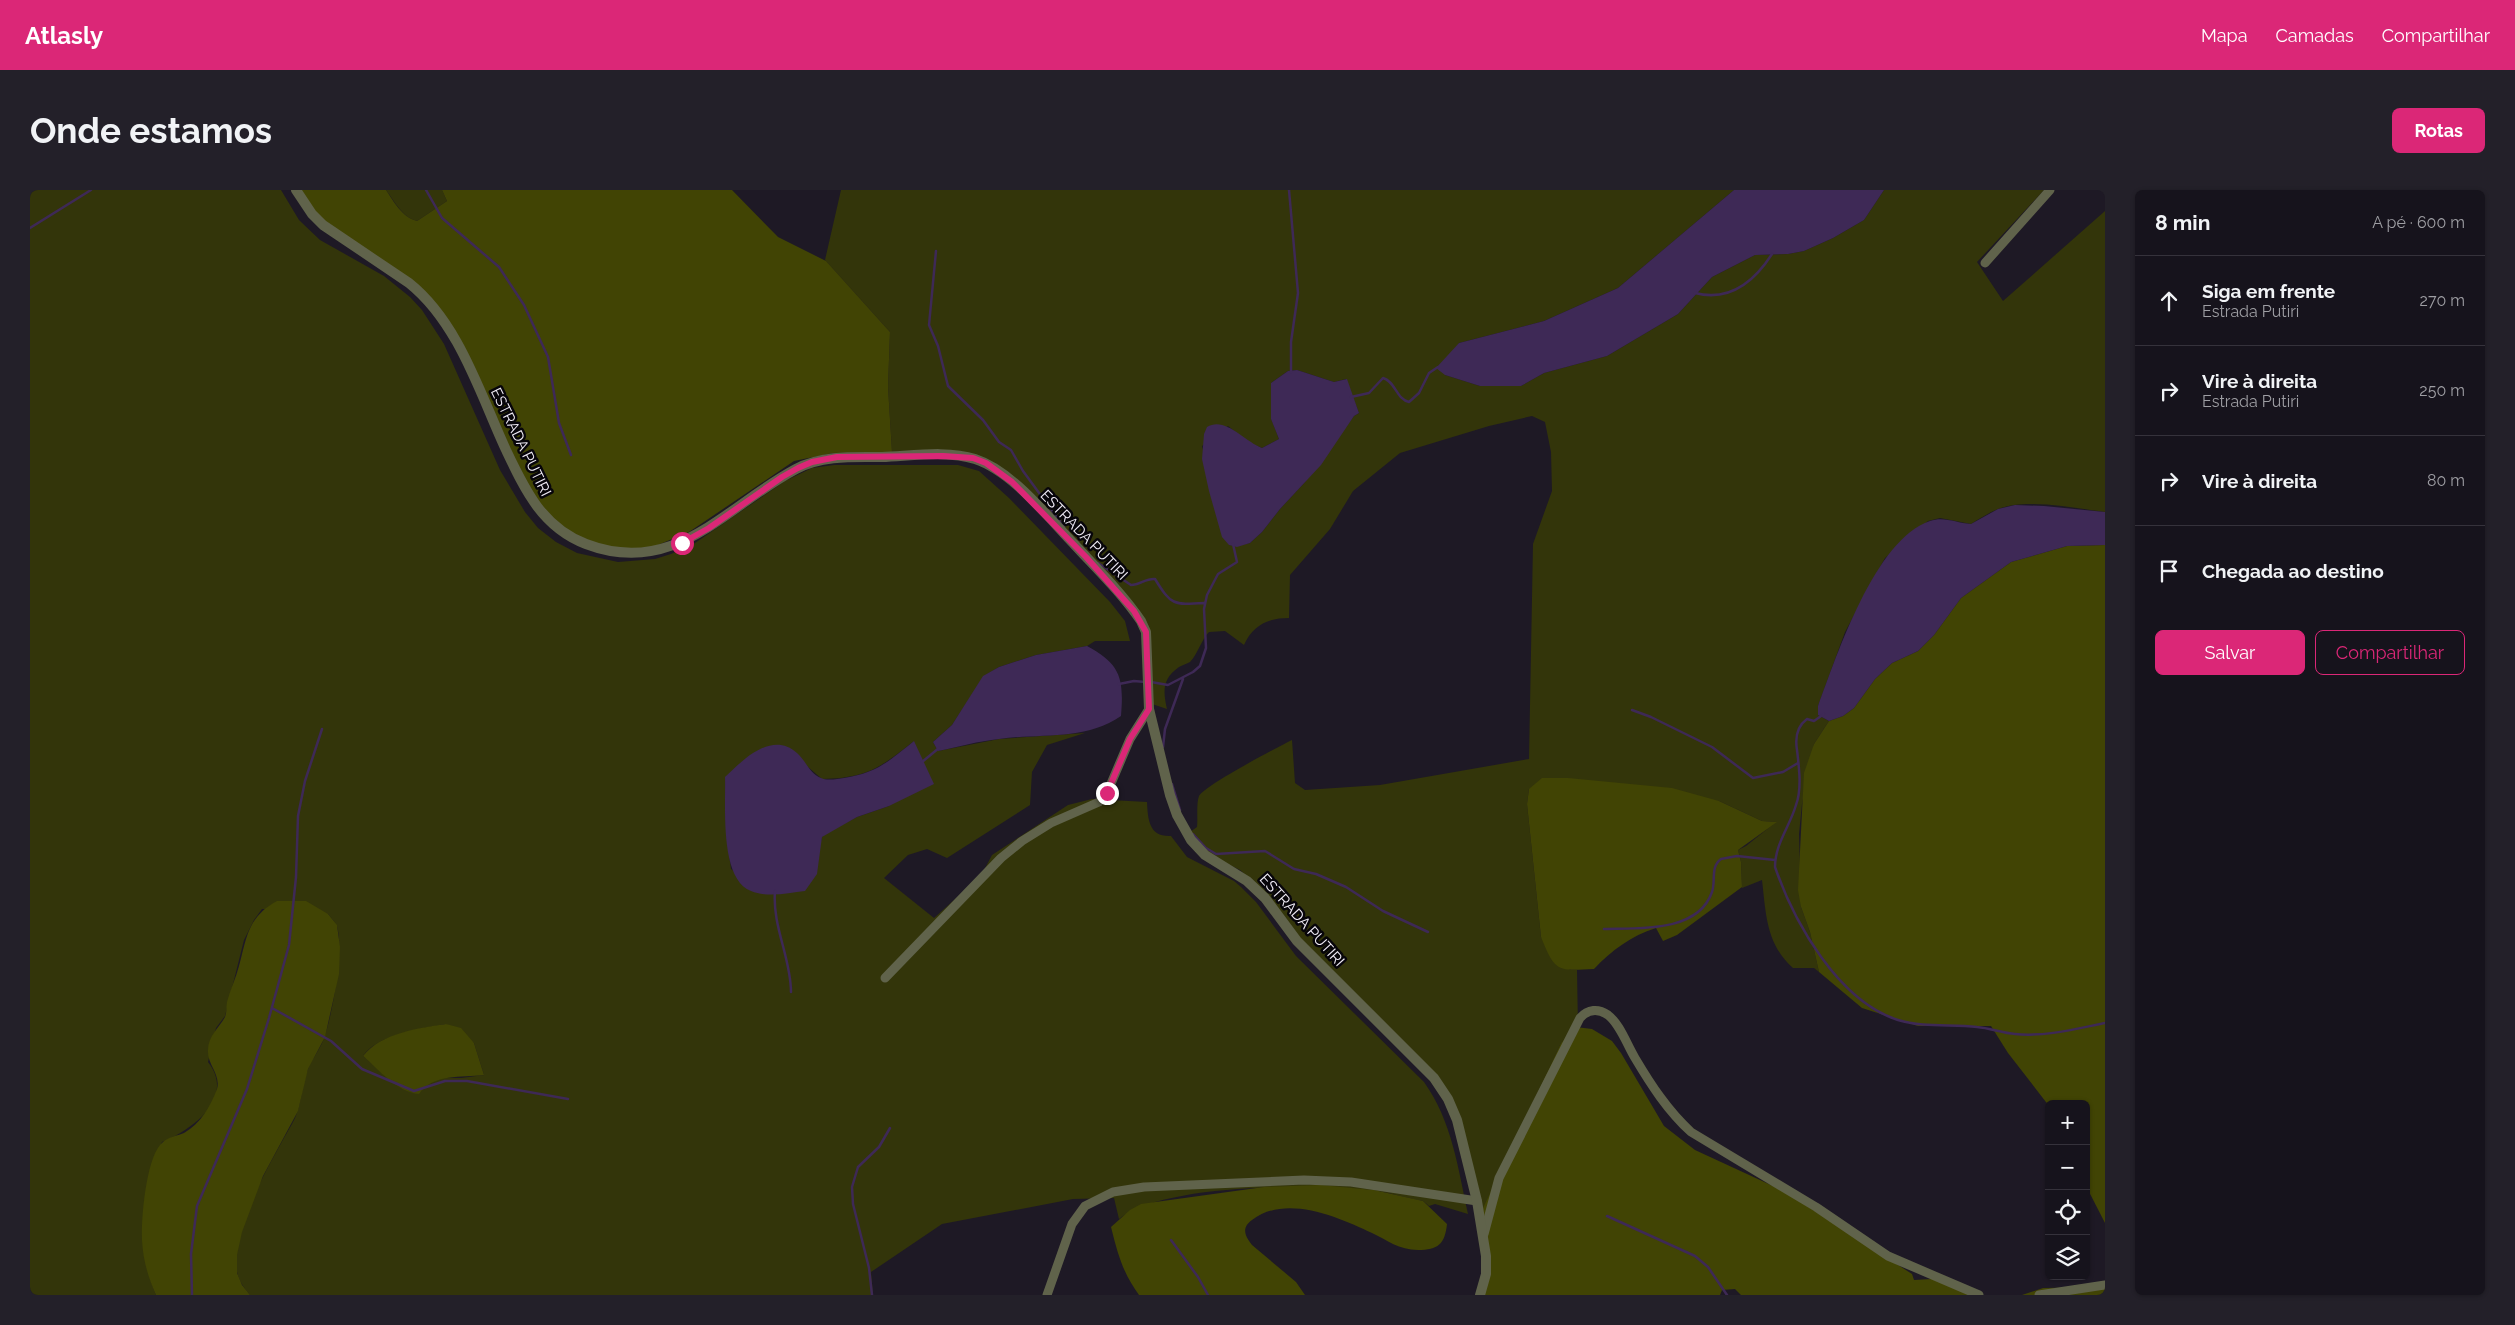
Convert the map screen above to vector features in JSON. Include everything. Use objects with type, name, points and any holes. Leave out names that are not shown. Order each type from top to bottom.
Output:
[{"type":"street","name":"ESTRADA PUTIRI","points":[[296,190],[312,214],[323,225],[409,283],[437,310],[471,373],[530,498],[547,520],[570,536],[603,549],[620,552],[642,552],[663,549],[682,543],[709,528],[798,468],[812,462],[837,457],[943,456],[973,458],[1001,472],[1012,482],[1134,611],[1146,632],[1149,709],[1170,795],[1177,815],[1191,840],[1205,855],[1247,881],[1265,898],[1297,941],[1434,1078],[1448,1100],[1457,1120],[1484,1234],[1486,1274],[1480,1295]]},
{"type":"street","points":[[1985,263],[2050,190]]},
{"type":"street","points":[[885,978],[1008,853],[1051,823],[1099,802],[1107,793],[1130,739],[1149,709]]},
{"type":"street","points":[[1484,1234],[1499,1178],[1527,1119],[1580,1018],[1585,1012],[1596,1010],[1613,1020],[1654,1090],[1678,1120],[1691,1132],[1816,1207],[1888,1256],[1979,1295]]},
{"type":"street","points":[[1046,1295],[1072,1224],[1085,1206],[1113,1192],[1144,1187],[1304,1180],[1351,1182],[1476,1201]]},
{"type":"street","points":[[2039,1295],[2105,1285]]},
{"type":"shaded area","points":[[30,190],[281,190],[299,220],[320,240],[384,276],[410,297],[422,310],[444,344],[500,470],[525,512],[538,528],[556,542],[577,553],[618,562],[655,559],[671,554],[695,543],[785,481],[812,468],[834,465],[958,465],[979,471],[1009,498],[1110,602],[1125,621],[1130,641],[1095,641],[1087,646],[1036,655],[999,667],[984,676],[952,725],[933,742],[938,751],[999,739],[1085,733],[1047,745],[1032,772],[1030,805],[947,858],[927,849],[908,855],[884,878],[934,918],[981,876],[992,855],[1068,805],[1092,799],[1147,802],[1149,821],[1154,830],[1158,834],[1171,836],[1187,857],[1234,881],[1241,887],[1256,902],[1296,956],[1424,1082],[1434,1097],[1448,1129],[1468,1214],[1435,1204],[1429,1206],[1423,1201],[1384,1192],[1345,1188],[1278,1187],[1203,1192],[1169,1198],[1140,1207],[1119,1219],[1114,1198],[1073,1199],[942,1224],[871,1272],[873,1295],[250,1295],[242,1284],[237,1272],[240,1236],[254,1195],[295,1117],[308,1069],[324,1039],[334,996],[339,950],[337,926],[328,914],[262,909],[244,940],[225,1016],[216,1028],[208,1062],[215,1075],[217,1088],[214,1100],[198,1120],[162,1142],[149,1179],[145,1198],[143,1237],[149,1276],[156,1295],[30,1295]],"holes":[[[914,741],[889,806],[857,817],[826,833],[822,837],[818,855],[765,894],[731,869],[726,830],[726,777],[808,767],[822,779],[862,774],[882,765]],[[446,1024],[474,1043],[484,1075],[441,1078],[425,1085],[393,1082],[363,1056],[378,1043],[389,1038],[413,1030]]]},
{"type":"shaded area","points":[[295,190],[386,190],[403,213],[417,221],[447,201],[442,190],[732,190],[778,237],[826,261],[890,332],[888,387],[892,452],[833,453],[794,461],[689,532],[653,547],[619,550],[582,541],[535,505],[455,338],[432,302],[340,238]]},
{"type":"shaded area","points":[[386,190],[442,190],[447,201],[417,221],[403,213]]},
{"type":"shaded area","points":[[841,190],[1734,190],[1618,288],[1544,321],[1459,343],[1445,375],[1480,386],[1521,386],[1544,373],[1607,356],[1678,314],[1712,277],[1755,255],[1788,254],[1804,251],[1833,238],[1864,220],[1884,190],[2044,190],[1977,262],[2003,301],[2105,211],[2105,512],[2051,505],[2023,504],[1998,509],[1971,524],[1940,518],[1928,521],[1885,558],[1845,632],[1818,706],[1818,715],[1829,721],[1814,744],[1802,804],[1799,834],[1801,907],[1810,932],[1819,972],[1814,968],[1793,968],[1777,949],[1772,939],[1766,916],[1762,880],[1742,888],[1741,862],[1738,850],[1746,846],[1776,822],[1762,821],[1719,801],[1529,789],[1527,804],[1541,937],[1570,970],[1577,970],[1578,1027],[1561,1043],[1483,1209],[1446,1091],[1306,947],[1249,878],[1240,870],[1205,853],[1190,832],[1197,827],[1198,799],[1204,791],[1242,766],[1292,740],[1295,783],[1305,790],[1380,785],[1529,759],[1533,544],[1552,491],[1551,452],[1545,422],[1532,416],[1489,426],[1400,453],[1353,491],[1330,529],[1290,575],[1289,618],[1274,619],[1262,624],[1252,632],[1244,645],[1225,631],[1209,632],[1190,662],[1179,667],[1169,676],[1165,686],[1167,709],[1152,704],[1141,630],[1135,615],[1018,489],[985,460],[892,452],[888,387],[890,332],[825,260]],"holes":[[[1297,370],[1334,382],[1346,379],[1359,413],[1354,416],[1305,482],[1262,532],[1250,543],[1237,546],[1229,545],[1202,446],[1228,426],[1249,443],[1262,448],[1279,439],[1271,418],[1271,383],[1288,371]]]},
{"type":"shaded area","points":[[1734,190],[1884,190],[1864,220],[1833,238],[1804,251],[1788,254],[1755,255],[1712,277],[1678,314],[1607,356],[1544,373],[1521,386],[1480,386],[1445,375],[1436,368],[1459,343],[1544,321],[1618,288]]},
{"type":"shaded area","points":[[1297,370],[1334,382],[1347,379],[1359,413],[1354,416],[1321,465],[1280,509],[1262,532],[1250,543],[1237,547],[1229,545],[1222,537],[1209,491],[1202,459],[1204,434],[1207,427],[1214,424],[1228,427],[1262,448],[1279,439],[1271,419],[1271,383],[1288,371]]},
{"type":"shaded area","points":[[2015,505],[2105,512],[2105,545],[2067,546],[2011,562],[1961,598],[1934,635],[1918,651],[1892,663],[1875,679],[1854,708],[1843,716],[1829,721],[1818,715],[1818,706],[1860,601],[1875,574],[1892,550],[1910,532],[1930,521],[1945,519],[1971,524],[1998,509]]},
{"type":"shaded area","points":[[2105,545],[2105,1223],[2090,1194],[2090,1100],[2045,1101],[2008,1053],[1991,1026],[1918,1026],[1862,1008],[1819,972],[1798,890],[1804,773],[1814,744],[1829,721],[1843,716],[1854,708],[1875,679],[1892,663],[1918,651],[1934,635],[1961,598],[2011,562],[2067,546]]},
{"type":"shaded area","points":[[1087,646],[1107,659],[1118,674],[1122,692],[1121,716],[1107,724],[1078,733],[991,740],[938,751],[933,742],[952,725],[983,676],[999,667],[1036,655]]},
{"type":"shaded area","points":[[914,741],[934,784],[889,806],[857,817],[822,837],[817,874],[805,891],[764,894],[751,891],[741,884],[734,872],[729,857],[725,822],[725,777],[740,763],[758,750],[778,745],[787,747],[797,753],[817,776],[823,779],[835,779],[855,776],[874,769],[890,760]]},
{"type":"shaded area","points":[[1542,778],[1568,778],[1672,788],[1719,801],[1762,821],[1777,822],[1738,850],[1741,862],[1742,887],[1677,935],[1663,941],[1656,928],[1622,944],[1594,969],[1565,969],[1554,963],[1541,937],[1527,804],[1529,789]]},
{"type":"shaded area","points":[[277,901],[306,901],[328,914],[337,925],[340,947],[339,974],[325,1037],[308,1069],[298,1111],[263,1176],[242,1232],[237,1255],[237,1273],[242,1285],[250,1295],[156,1295],[146,1268],[142,1240],[142,1218],[152,1160],[157,1149],[165,1140],[190,1129],[204,1114],[211,1102],[218,1084],[208,1055],[208,1045],[214,1032],[225,1017],[228,998],[250,928],[267,907]]},
{"type":"shaded area","points":[[446,1024],[461,1028],[474,1043],[484,1075],[440,1080],[425,1087],[419,1094],[396,1085],[363,1056],[371,1048],[390,1037],[413,1030]]},
{"type":"shaded area","points":[[1576,1027],[1592,1029],[1612,1041],[1664,1126],[1695,1150],[1784,1191],[1912,1274],[1914,1280],[1932,1279],[1973,1295],[1741,1295],[1735,1289],[1722,1290],[1720,1295],[1482,1295],[1483,1208],[1561,1043]]},
{"type":"shaded area","points":[[1320,1185],[1374,1190],[1423,1201],[1447,1224],[1442,1241],[1431,1249],[1411,1250],[1328,1215],[1296,1208],[1280,1209],[1266,1212],[1252,1220],[1246,1226],[1245,1232],[1252,1245],[1296,1282],[1305,1295],[1139,1295],[1122,1263],[1111,1227],[1130,1210],[1141,1204],[1264,1187]]},
{"type":"shaded area","points":[[2105,1287],[2105,1295],[2022,1295],[2043,1288]]},
{"type":"waterway","points":[[30,228],[91,190]]},
{"type":"waterway","points":[[426,190],[442,218],[499,267],[524,305],[548,357],[559,423],[571,455]]},
{"type":"waterway","points":[[1289,190],[1298,293],[1291,342],[1291,372]]},
{"type":"waterway","points":[[936,251],[929,325],[938,346],[948,386],[983,420],[999,442],[1011,450],[1023,471],[1064,527]]},
{"type":"waterway","points":[[1695,293],[1719,295],[1740,287],[1757,273],[1772,254]]},
{"type":"waterway","points":[[1351,397],[1369,393],[1383,378],[1390,383],[1405,401],[1409,402],[1419,393],[1429,373],[1438,367]]},
{"type":"waterway","points":[[1151,682],[1168,685],[1193,672],[1200,666],[1206,648],[1204,609],[1207,595],[1218,574],[1237,562],[1233,544]]},
{"type":"waterway","points":[[1098,563],[1131,585],[1155,579],[1169,599],[1174,602],[1186,604],[1204,603]]},
{"type":"waterway","points":[[1163,747],[1165,729],[1183,679]]},
{"type":"waterway","points":[[1119,684],[1134,681],[1145,682]]},
{"type":"waterway","points":[[1632,710],[1651,717],[1712,747],[1753,778],[1783,772],[1798,763]]},
{"type":"waterway","points":[[1824,714],[1814,721],[1807,719],[1803,722],[1797,733],[1798,799],[1777,851],[1775,867],[1783,889],[1806,935],[1838,978],[1856,996],[1876,1010],[1898,1020],[1908,1022],[1987,1028],[2026,1035],[2060,1032],[2105,1023]]},
{"type":"waterway","points":[[192,1295],[191,1254],[197,1206],[247,1089],[289,945],[296,877],[298,816],[305,781],[322,729]]},
{"type":"waterway","points":[[922,762],[939,748]]},
{"type":"waterway","points":[[1172,784],[1180,810]]},
{"type":"waterway","points":[[1193,834],[1206,848],[1216,854],[1265,851],[1294,869],[1316,874],[1346,887],[1383,911],[1428,932]]},
{"type":"waterway","points":[[1604,929],[1649,928],[1666,926],[1681,921],[1694,915],[1705,905],[1712,892],[1714,870],[1721,859],[1737,856],[1775,860]]},
{"type":"waterway","points":[[775,891],[776,917],[788,967],[791,992]]},
{"type":"waterway","points":[[272,1008],[331,1041],[362,1069],[414,1091],[445,1081],[467,1081],[568,1099]]},
{"type":"waterway","points":[[872,1295],[869,1268],[853,1204],[852,1187],[858,1167],[879,1147],[890,1128]]},
{"type":"waterway","points":[[1607,1216],[1695,1256],[1708,1267],[1727,1295]]},
{"type":"waterway","points":[[1171,1240],[1198,1277],[1208,1295]]},
{"type":"route","points":[[682,543],[709,528],[782,477],[812,462],[837,457],[961,456],[986,463],[1001,472],[1012,482],[1086,557],[1134,611],[1146,632],[1149,709],[1130,739],[1107,793]]}]
